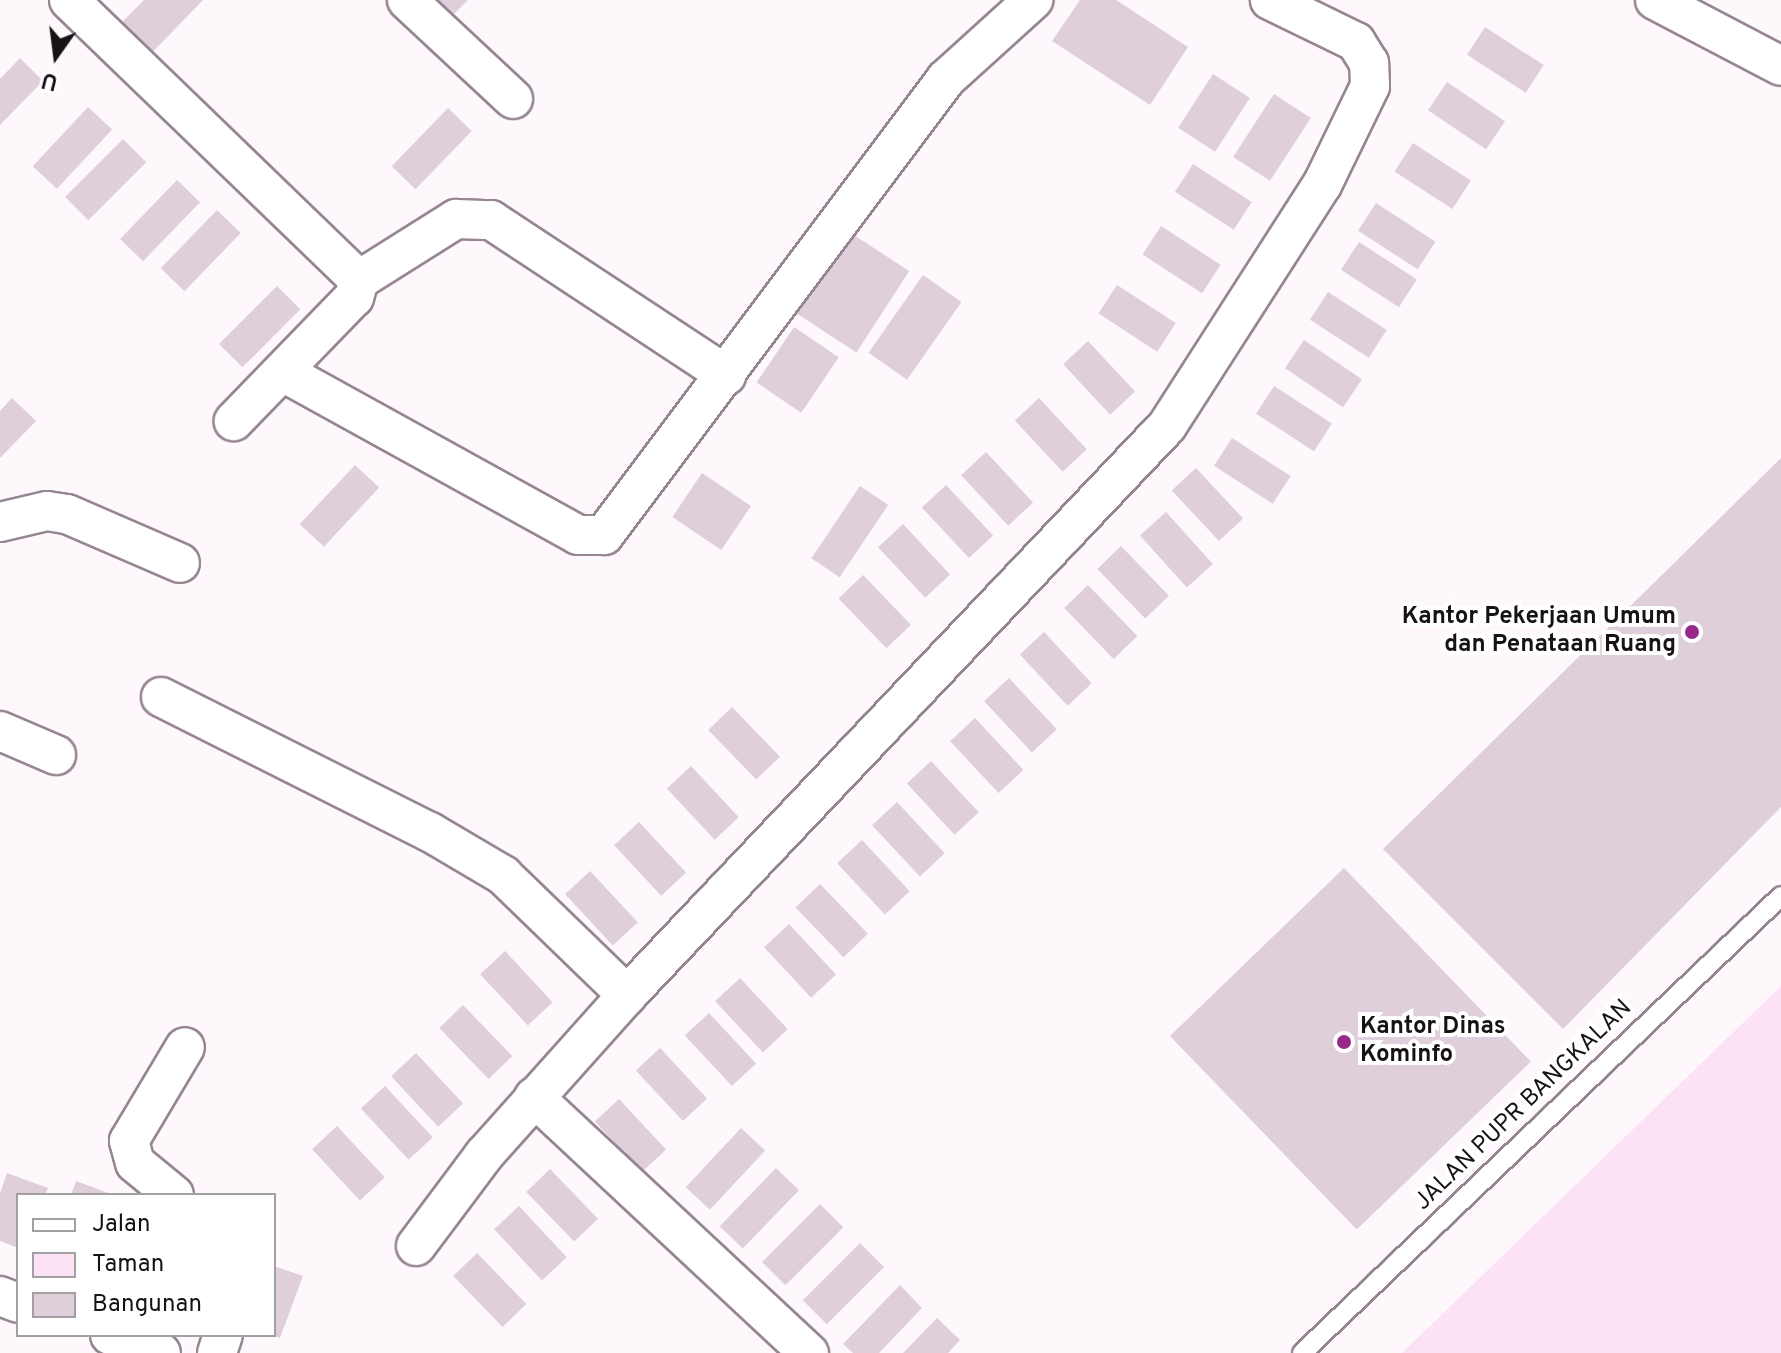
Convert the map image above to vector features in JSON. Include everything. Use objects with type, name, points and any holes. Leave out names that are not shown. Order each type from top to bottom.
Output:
[{"type":"street","points":[[69,0],[359,280]]},
{"type":"street","points":[[407,0],[513,99]]},
{"type":"street","points":[[283,372],[586,537],[611,529],[946,79],[1033,0]]},
{"type":"street","points":[[416,1246],[534,1097],[627,995],[1167,426],[1268,275],[1322,185],[1372,74],[1356,42],[1270,0]]},
{"type":"street","points":[[1655,0],[1781,66]]},
{"type":"street","points":[[234,421],[354,297],[359,280],[456,219],[491,220],[726,375]]},
{"type":"street","points":[[0,522],[47,511],[67,514],[180,563]]},
{"type":"street","points":[[161,697],[430,832],[503,875],[627,995]]},
{"type":"street","points":[[0,731],[56,755]]},
{"type":"street","points":[[172,1193],[135,1163],[129,1141],[185,1047]]},
{"type":"street","points":[[534,1097],[809,1353]]},
{"type":"street","points":[[116,1337],[161,1353]]},
{"type":"lane","name":"JALAN PUPR BANGKALAN","points":[[1302,1353],[1781,896]]},
{"type":"green space","points":[[1781,986],[1781,1353],[1402,1353]]},
{"type":"building","points":[[144,0],[203,0],[145,60],[114,30]]},
{"type":"building","points":[[436,0],[468,0],[452,16]]},
{"type":"building","points":[[1080,0],[1116,0],[1188,47],[1150,105],[1052,41]]},
{"type":"building","points":[[1485,27],[1544,65],[1526,93],[1467,55]]},
{"type":"building","points":[[20,58],[43,81],[0,125],[0,79]]},
{"type":"building","points":[[1213,74],[1250,98],[1215,152],[1178,128]]},
{"type":"building","points":[[1447,82],[1505,121],[1486,149],[1428,110]]},
{"type":"building","points":[[1274,94],[1311,118],[1270,181],[1233,157]]},
{"type":"building","points":[[88,107],[112,130],[57,189],[33,166]]},
{"type":"building","points":[[448,108],[472,131],[415,189],[392,166]]},
{"type":"building","points":[[123,139],[146,162],[88,220],[65,197]]},
{"type":"building","points":[[1413,143],[1471,181],[1452,209],[1394,172]]},
{"type":"building","points":[[1193,164],[1252,202],[1234,230],[1175,192]]},
{"type":"building","points":[[177,180],[200,202],[143,261],[120,239]]},
{"type":"building","points":[[1376,203],[1436,242],[1418,269],[1358,231]]},
{"type":"building","points":[[217,210],[241,233],[184,291],[161,268]]},
{"type":"building","points":[[1161,226],[1221,265],[1202,293],[1142,255]]},
{"type":"building","points":[[843,228],[909,271],[856,352],[790,309]]},
{"type":"building","points":[[1359,242],[1417,280],[1399,307],[1341,270]]},
{"type":"building","points":[[923,275],[962,302],[907,380],[869,353]]},
{"type":"building","points":[[1117,285],[1176,323],[1157,352],[1098,314]]},
{"type":"building","points":[[277,286],[300,309],[242,367],[219,344]]},
{"type":"building","points":[[1328,292],[1387,330],[1369,358],[1310,320]]},
{"type":"building","points":[[794,327],[839,357],[801,413],[757,383]]},
{"type":"building","points":[[1304,340],[1362,379],[1343,407],[1285,368]]},
{"type":"building","points":[[1088,341],[1135,391],[1110,415],[1063,364]]},
{"type":"building","points":[[1274,386],[1332,424],[1314,451],[1256,414]]},
{"type":"building","points":[[12,398],[36,421],[0,458],[0,411]]},
{"type":"building","points":[[1039,398],[1087,449],[1063,472],[1015,421]]},
{"type":"building","points":[[1232,438],[1291,476],[1273,504],[1214,466]]},
{"type":"building","points":[[986,452],[1033,502],[1008,526],[961,475]]},
{"type":"building","name":"Kantor Pekerjaan Umum dan Penataan Ruang","points":[[1781,458],[1781,807],[1563,1029],[1383,849]]},
{"type":"building","points":[[355,465],[379,488],[324,547],[300,524]]},
{"type":"building","points":[[1196,468],[1243,518],[1219,541],[1172,491]]},
{"type":"building","points":[[702,473],[751,506],[721,550],[672,517]]},
{"type":"building","points":[[946,485],[993,535],[969,558],[922,508]]},
{"type":"building","points":[[860,486],[888,505],[840,577],[811,558]]},
{"type":"building","points":[[1166,512],[1213,564],[1187,587],[1140,535]]},
{"type":"building","points":[[903,524],[950,574],[925,598],[878,547]]},
{"type":"building","points":[[1121,546],[1169,596],[1145,619],[1097,569]]},
{"type":"building","points":[[863,575],[911,625],[886,648],[839,599]]},
{"type":"building","points":[[1088,585],[1137,636],[1114,659],[1064,608]]},
{"type":"building","points":[[1044,632],[1092,683],[1068,706],[1020,655]]},
{"type":"building","points":[[1009,678],[1057,729],[1032,752],[984,701]]},
{"type":"building","points":[[732,707],[780,757],[756,780],[708,730]]},
{"type":"building","points":[[975,718],[1023,770],[999,793],[950,741]]},
{"type":"building","points":[[931,761],[979,812],[955,835],[907,784]]},
{"type":"building","points":[[691,766],[739,817],[715,840],[667,789]]},
{"type":"building","points":[[897,802],[945,853],[920,876],[872,825]]},
{"type":"building","points":[[639,822],[686,872],[661,896],[614,845]]},
{"type":"building","points":[[862,840],[910,891],[885,914],[837,863]]},
{"type":"building","name":"Kantor Dinas Kominfo","points":[[1344,868],[1531,1062],[1357,1230],[1170,1036]]},
{"type":"building","points":[[590,871],[638,922],[613,945],[565,894]]},
{"type":"building","points":[[820,884],[868,934],[843,957],[796,908]]},
{"type":"building","points":[[789,924],[836,974],[811,998],[764,947]]},
{"type":"building","points":[[505,951],[553,1002],[528,1025],[480,974]]},
{"type":"building","points":[[740,978],[788,1029],[763,1052],[715,1001]]},
{"type":"building","points":[[463,1005],[512,1056],[489,1079],[439,1028]]},
{"type":"building","points":[[709,1013],[756,1063],[732,1086],[685,1036]]},
{"type":"building","points":[[660,1048],[707,1098],[683,1121],[636,1071]]},
{"type":"building","points":[[416,1053],[463,1103],[438,1127],[391,1076]]},
{"type":"building","points":[[385,1086],[433,1137],[409,1160],[361,1109]]},
{"type":"building","points":[[619,1099],[666,1149],[642,1172],[595,1122]]},
{"type":"building","points":[[337,1126],[385,1177],[360,1200],[312,1149]]},
{"type":"building","points":[[741,1128],[765,1151],[710,1210],[686,1187]]},
{"type":"building","points":[[776,1168],[799,1190],[743,1248],[720,1226]]},
{"type":"building","points":[[550,1169],[598,1219],[574,1242],[526,1192]]},
{"type":"building","points":[[7,1173],[48,1188],[46,1193],[16,1193],[16,1247],[0,1241],[0,1193]]},
{"type":"building","points":[[76,1181],[109,1193],[72,1193]]},
{"type":"building","points":[[820,1204],[843,1227],[785,1285],[762,1262]]},
{"type":"building","points":[[519,1206],[567,1257],[542,1280],[494,1229]]},
{"type":"building","points":[[860,1243],[884,1267],[827,1324],[803,1300]]},
{"type":"building","points":[[477,1253],[526,1304],[503,1327],[453,1276]]},
{"type":"building","points":[[276,1267],[303,1276],[280,1338],[276,1337]]},
{"type":"building","points":[[900,1285],[922,1308],[879,1353],[853,1353],[843,1344]]},
{"type":"building","points":[[937,1318],[960,1340],[948,1353],[903,1353]]},
{"type":"place","name":"Kantor Pekerjaan Umum dan Penataan Ruang","points":[[1692,632]]},
{"type":"place","name":"Kantor Dinas Kominfo","points":[[1344,1042]]}]
